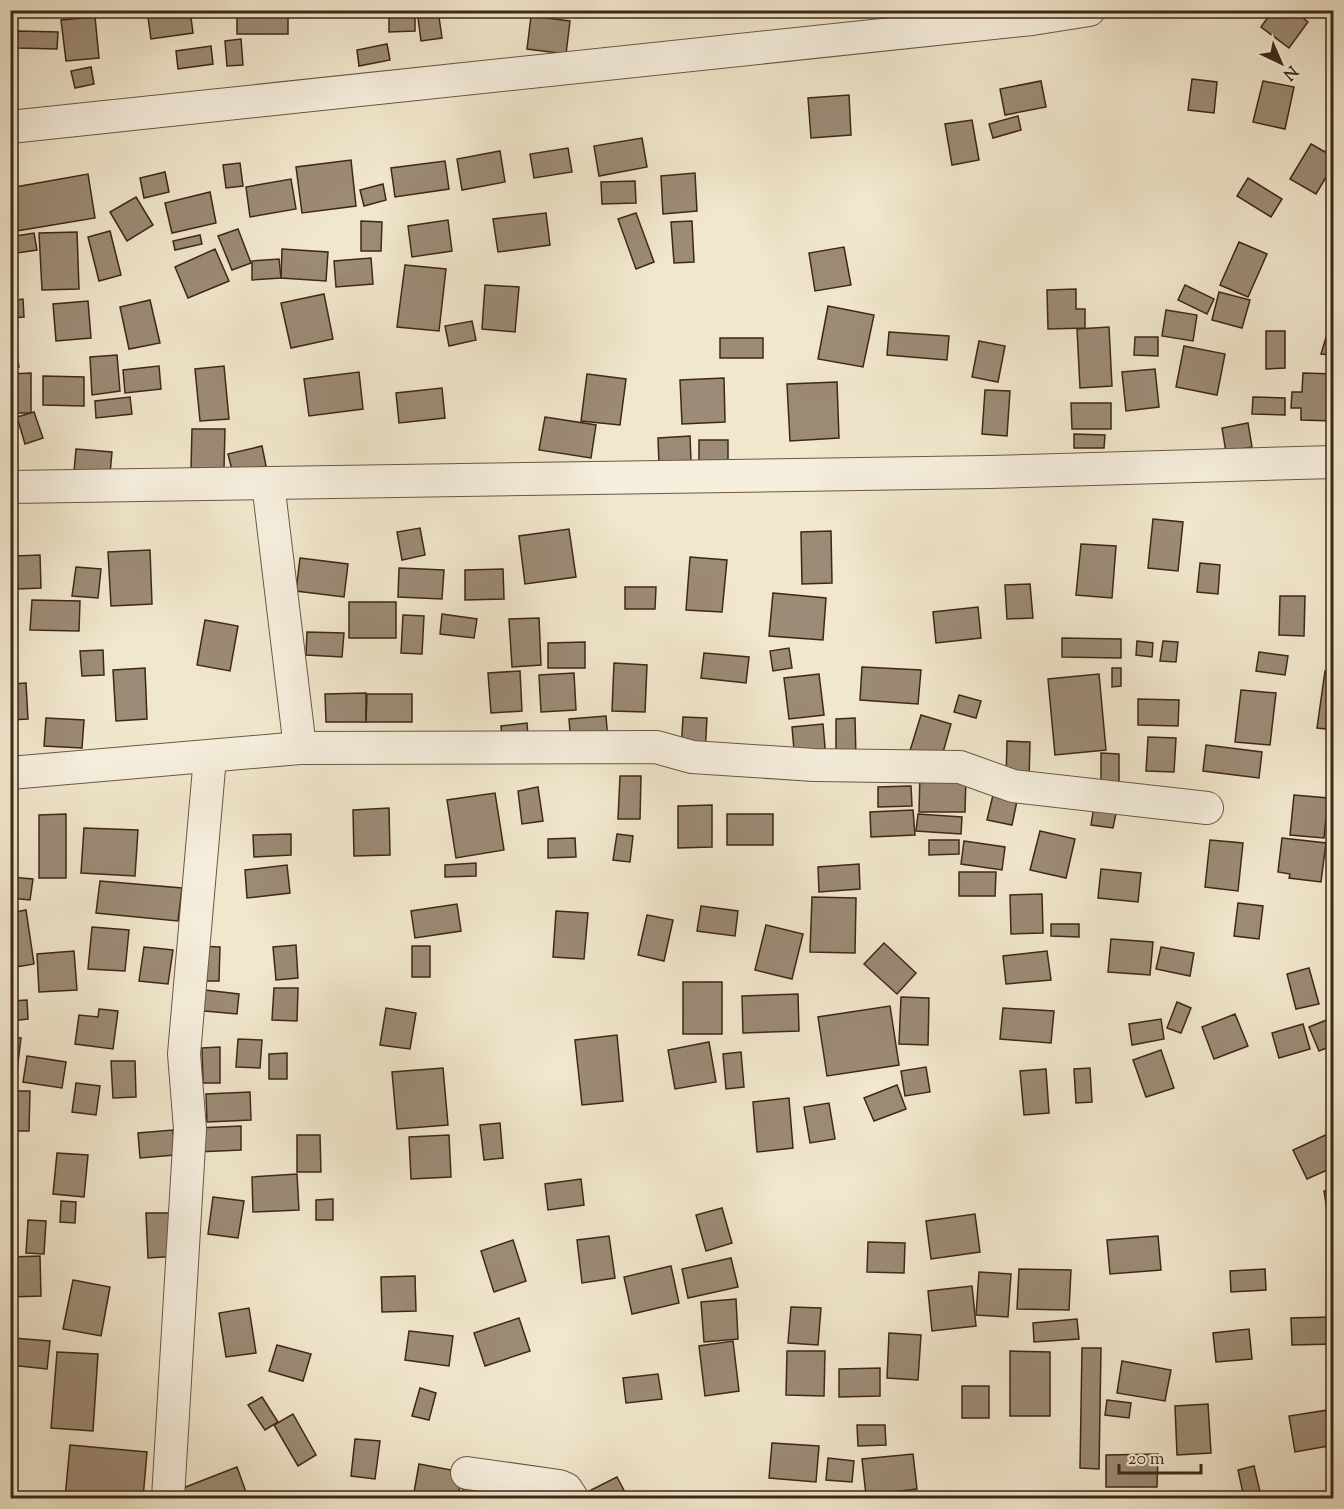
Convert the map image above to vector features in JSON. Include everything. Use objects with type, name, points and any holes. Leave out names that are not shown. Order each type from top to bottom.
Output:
[{"type":"street","points":[[10,127],[1020,20],[1089,10]]},
{"type":"street","points":[[10,487],[989,472],[1334,462]]},
{"type":"street","points":[[268,483],[300,748]]},
{"type":"street","points":[[10,773],[300,748],[656,747],[692,757],[814,765],[960,767],[1013,786],[1207,808]]},
{"type":"street","points":[[168,1498],[190,1129],[184,1054],[210,757]]},
{"type":"street","points":[[467,1473],[559,1486],[566,1489],[572,1498]]},
{"type":"building","points":[[147,10],[190,10],[193,33],[151,39]]},
{"type":"building","points":[[237,10],[288,10],[288,34],[237,34]]},
{"type":"building","points":[[317,10],[360,10],[359,15],[317,13]]},
{"type":"building","points":[[389,10],[415,10],[415,31],[389,32]]},
{"type":"building","points":[[417,10],[438,10],[442,38],[421,41]]},
{"type":"building","points":[[541,10],[588,10],[588,12],[541,12]]},
{"type":"building","points":[[1273,10],[1293,10],[1308,22],[1289,48],[1261,27]]},
{"type":"building","points":[[531,16],[570,21],[566,54],[527,49]]},
{"type":"building","points":[[95,17],[99,58],[66,61],[61,20]]},
{"type":"building","points":[[18,31],[58,32],[57,49],[17,48]]},
{"type":"building","points":[[241,39],[243,65],[227,66],[225,41]]},
{"type":"building","points":[[387,44],[390,60],[359,66],[357,50]]},
{"type":"building","points":[[211,46],[213,64],[178,69],[176,51]]},
{"type":"building","points":[[91,67],[94,84],[75,88],[71,71]]},
{"type":"building","points":[[10,78],[15,78],[15,103],[10,104]]},
{"type":"building","points":[[1192,79],[1217,82],[1214,113],[1188,110]]},
{"type":"building","points":[[1041,81],[1046,107],[1005,115],[1000,89]]},
{"type":"building","points":[[1263,81],[1294,87],[1285,129],[1253,122]]},
{"type":"building","points":[[849,95],[851,135],[811,138],[808,98]]},
{"type":"building","points":[[1018,116],[1021,130],[993,138],[989,124]]},
{"type":"building","points":[[972,120],[979,160],[952,165],[945,124]]},
{"type":"building","points":[[642,138],[647,167],[599,176],[594,146]]},
{"type":"building","points":[[1311,144],[1334,157],[1334,164],[1316,194],[1290,179]]},
{"type":"building","points":[[568,148],[572,172],[534,178],[530,154]]},
{"type":"building","points":[[500,151],[505,182],[462,190],[457,159]]},
{"type":"building","points":[[351,160],[356,206],[302,213],[296,167]]},
{"type":"building","points":[[445,161],[449,189],[395,197],[391,168]]},
{"type":"building","points":[[240,163],[243,186],[226,188],[223,165]]},
{"type":"building","points":[[165,172],[169,192],[144,198],[140,178]]},
{"type":"building","points":[[695,173],[697,211],[663,214],[661,176]]},
{"type":"building","points":[[88,174],[95,218],[10,232],[10,188]]},
{"type":"building","points":[[1248,178],[1282,199],[1271,217],[1237,196]]},
{"type":"building","points":[[291,179],[296,209],[250,217],[246,187]]},
{"type":"building","points":[[635,181],[636,203],[602,204],[601,182]]},
{"type":"building","points":[[383,184],[386,200],[364,206],[360,190]]},
{"type":"building","points":[[210,192],[216,223],[172,233],[165,203]]},
{"type":"building","points":[[136,197],[153,225],[127,241],[110,212]]},
{"type":"building","points":[[546,213],[550,245],[498,252],[493,219]]},
{"type":"building","points":[[636,213],[654,262],[636,269],[618,219]]},
{"type":"building","points":[[448,220],[452,251],[412,257],[408,226]]},
{"type":"building","points":[[361,221],[382,222],[381,251],[361,251]]},
{"type":"building","points":[[692,221],[694,262],[674,263],[671,222]]},
{"type":"building","points":[[238,229],[251,263],[232,270],[218,236]]},
{"type":"building","points":[[110,231],[121,275],[99,281],[88,237]]},
{"type":"building","points":[[77,232],[79,289],[42,290],[39,233]]},
{"type":"building","points":[[34,233],[37,250],[10,254],[10,237]]},
{"type":"building","points":[[200,235],[202,244],[175,250],[173,241]]},
{"type":"building","points":[[1239,242],[1267,254],[1248,297],[1220,285]]},
{"type":"building","points":[[844,247],[851,285],[815,291],[809,253]]},
{"type":"building","points":[[215,249],[229,281],[188,298],[175,267]]},
{"type":"building","points":[[282,249],[328,252],[326,281],[281,278]]},
{"type":"building","points":[[371,258],[373,284],[336,287],[334,261]]},
{"type":"building","points":[[279,259],[281,278],[252,280],[252,261]]},
{"type":"building","points":[[405,265],[446,269],[439,331],[397,327]]},
{"type":"building","points":[[485,285],[519,287],[515,332],[482,329]]},
{"type":"building","points":[[1185,285],[1214,299],[1207,314],[1178,300]]},
{"type":"building","points":[[1076,289],[1076,309],[1085,309],[1085,328],[1048,329],[1047,290]]},
{"type":"building","points":[[1219,292],[1250,300],[1242,328],[1212,320]]},
{"type":"building","points":[[324,294],[333,339],[291,348],[281,303]]},
{"type":"building","points":[[23,299],[24,317],[10,318],[10,301]]},
{"type":"building","points":[[150,300],[160,343],[129,349],[120,307]]},
{"type":"building","points":[[88,301],[91,338],[56,341],[53,304]]},
{"type":"building","points":[[828,306],[874,315],[863,367],[818,359]]},
{"type":"building","points":[[1166,310],[1197,315],[1193,341],[1162,336]]},
{"type":"building","points":[[1333,314],[1334,355],[1321,354]]},
{"type":"building","points":[[472,321],[476,340],[449,346],[445,326]]},
{"type":"building","points":[[1109,327],[1112,386],[1080,388],[1077,329]]},
{"type":"building","points":[[1266,331],[1285,331],[1285,368],[1266,369]]},
{"type":"building","points":[[889,332],[949,336],[947,360],[887,355]]},
{"type":"building","points":[[1135,337],[1158,337],[1158,356],[1134,355]]},
{"type":"building","points":[[720,338],[763,338],[763,358],[720,358]]},
{"type":"building","points":[[14,341],[19,367],[10,369],[10,342]]},
{"type":"building","points":[[979,341],[1005,346],[998,382],[972,377]]},
{"type":"building","points":[[1184,346],[1225,354],[1217,395],[1176,387]]},
{"type":"building","points":[[117,355],[120,391],[92,395],[90,357]]},
{"type":"building","points":[[159,366],[161,389],[125,393],[123,370]]},
{"type":"building","points":[[224,366],[229,419],[200,421],[195,369]]},
{"type":"building","points":[[1155,369],[1159,407],[1126,411],[1122,372]]},
{"type":"building","points":[[359,372],[363,409],[309,416],[304,379]]},
{"type":"building","points":[[31,373],[31,413],[10,413],[10,374]]},
{"type":"building","points":[[1303,373],[1334,374],[1334,421],[1301,420],[1301,408],[1291,408],[1292,392],[1302,392]]},
{"type":"building","points":[[587,374],[626,379],[620,425],[581,421]]},
{"type":"building","points":[[43,376],[84,377],[84,406],[43,405]]},
{"type":"building","points":[[724,378],[725,422],[682,424],[680,380]]},
{"type":"building","points":[[837,382],[839,438],[790,441],[787,384]]},
{"type":"building","points":[[442,388],[445,418],[399,423],[396,393]]},
{"type":"building","points":[[985,390],[1010,391],[1007,436],[982,434]]},
{"type":"building","points":[[130,397],[132,414],[96,418],[95,401]]},
{"type":"building","points":[[1253,397],[1285,398],[1285,415],[1252,414]]},
{"type":"building","points":[[1071,403],[1111,403],[1111,429],[1072,429]]},
{"type":"building","points":[[34,412],[43,438],[25,444],[17,417]]},
{"type":"building","points":[[545,417],[596,425],[591,458],[539,450]]},
{"type":"building","points":[[1248,423],[1252,447],[1226,452],[1222,428]]},
{"type":"building","points":[[192,429],[225,429],[224,469],[191,468]]},
{"type":"building","points":[[1074,434],[1105,435],[1104,448],[1074,448]]},
{"type":"building","points":[[690,436],[691,462],[659,464],[658,438]]},
{"type":"building","points":[[699,440],[728,440],[728,466],[699,466]]},
{"type":"building","points":[[262,446],[266,466],[233,474],[228,454]]},
{"type":"building","points":[[76,449],[112,452],[110,474],[74,472]]},
{"type":"building","points":[[1153,519],[1183,522],[1178,571],[1148,568]]},
{"type":"building","points":[[420,528],[425,555],[402,560],[397,532]]},
{"type":"building","points":[[569,529],[576,577],[525,584],[519,536]]},
{"type":"building","points":[[831,531],[832,583],[802,584],[801,532]]},
{"type":"building","points":[[1081,544],[1116,546],[1112,598],[1076,595]]},
{"type":"building","points":[[150,550],[152,604],[111,606],[108,552]]},
{"type":"building","points":[[40,555],[41,588],[18,589],[16,556]]},
{"type":"building","points":[[690,557],[727,560],[722,612],[686,610]]},
{"type":"building","points":[[300,558],[348,564],[344,597],[296,591]]},
{"type":"building","points":[[1200,563],[1220,565],[1218,594],[1197,592]]},
{"type":"building","points":[[76,567],[101,569],[98,598],[72,596]]},
{"type":"building","points":[[399,568],[444,570],[442,599],[398,597]]},
{"type":"building","points":[[503,569],[504,599],[465,600],[465,570]]},
{"type":"building","points":[[1030,584],[1033,618],[1007,619],[1005,585]]},
{"type":"building","points":[[625,587],[656,587],[655,609],[625,609]]},
{"type":"building","points":[[773,593],[826,598],[823,640],[769,636]]},
{"type":"building","points":[[1280,596],[1305,596],[1304,636],[1279,635]]},
{"type":"building","points":[[32,600],[80,601],[79,631],[30,630]]},
{"type":"building","points":[[349,602],[396,602],[396,638],[349,638]]},
{"type":"building","points":[[978,607],[981,638],[936,643],[933,612]]},
{"type":"building","points":[[442,614],[477,619],[474,638],[440,634]]},
{"type":"building","points":[[403,615],[424,616],[422,654],[401,653]]},
{"type":"building","points":[[539,618],[541,665],[512,667],[509,619]]},
{"type":"building","points":[[205,620],[238,626],[230,671],[197,665]]},
{"type":"building","points":[[1328,629],[1334,629],[1334,653],[1327,652]]},
{"type":"building","points":[[307,632],[344,633],[342,657],[306,655]]},
{"type":"building","points":[[1062,638],[1121,639],[1121,658],[1062,657]]},
{"type":"building","points":[[1137,641],[1153,643],[1152,657],[1136,655]]},
{"type":"building","points":[[1163,641],[1178,642],[1176,662],[1160,661]]},
{"type":"building","points":[[585,642],[585,668],[548,668],[548,643]]},
{"type":"building","points":[[789,648],[792,668],[773,671],[770,651]]},
{"type":"building","points":[[103,650],[104,675],[82,676],[80,651]]},
{"type":"building","points":[[1259,652],[1288,656],[1285,675],[1256,671]]},
{"type":"building","points":[[704,653],[749,657],[746,683],[701,678]]},
{"type":"building","points":[[614,663],[647,665],[645,712],[612,711]]},
{"type":"building","points":[[862,667],[921,670],[918,704],[860,700]]},
{"type":"building","points":[[145,668],[147,719],[116,721],[113,670]]},
{"type":"building","points":[[1112,668],[1121,668],[1121,686],[1112,687]]},
{"type":"building","points":[[520,671],[522,711],[491,713],[488,673]]},
{"type":"building","points":[[1325,671],[1334,672],[1334,730],[1317,728]]},
{"type":"building","points":[[574,673],[576,710],[541,712],[539,675]]},
{"type":"building","points":[[819,674],[824,715],[789,719],[784,678]]},
{"type":"building","points":[[1099,674],[1106,750],[1055,755],[1048,679]]},
{"type":"building","points":[[26,683],[28,719],[10,720],[10,684]]},
{"type":"building","points":[[1241,690],[1276,693],[1270,745],[1235,742]]},
{"type":"building","points":[[366,693],[366,722],[326,722],[325,694]]},
{"type":"building","points":[[367,694],[412,694],[412,722],[366,722]]},
{"type":"building","points":[[959,695],[981,701],[976,718],[954,712]]},
{"type":"building","points":[[1138,699],[1179,700],[1178,726],[1138,725]]},
{"type":"building","points":[[921,715],[951,724],[940,763],[909,754]]},
{"type":"building","points":[[606,716],[608,741],[571,744],[569,719]]},
{"type":"building","points":[[683,717],[707,718],[705,754],[681,752]]},
{"type":"building","points":[[46,718],[84,720],[82,748],[44,746]]},
{"type":"building","points":[[855,718],[856,759],[836,760],[836,719]]},
{"type":"building","points":[[527,723],[528,736],[502,738],[501,726]]},
{"type":"building","points":[[823,724],[826,759],[795,761],[792,727]]},
{"type":"building","points":[[1148,737],[1176,738],[1174,772],[1146,771]]},
{"type":"building","points":[[1007,741],[1030,742],[1029,780],[1006,779]]},
{"type":"building","points":[[1206,745],[1262,752],[1259,778],[1203,771]]},
{"type":"building","points":[[1101,753],[1119,754],[1119,791],[1101,791]]},
{"type":"building","points":[[920,774],[966,775],[965,812],[919,812]]},
{"type":"building","points":[[620,776],[641,776],[640,819],[618,819]]},
{"type":"building","points":[[911,786],[912,806],[878,807],[878,787]]},
{"type":"building","points":[[538,787],[543,821],[522,824],[518,791]]},
{"type":"building","points":[[994,791],[1018,796],[1012,825],[987,820]]},
{"type":"building","points":[[495,793],[504,850],[456,858],[447,800]]},
{"type":"building","points":[[1294,795],[1328,798],[1324,838],[1290,835]]},
{"type":"building","points":[[1095,799],[1118,803],[1113,828],[1091,825]]},
{"type":"building","points":[[712,805],[712,847],[678,848],[678,806]]},
{"type":"building","points":[[389,808],[390,855],[354,856],[353,810]]},
{"type":"building","points":[[913,810],[915,835],[871,837],[870,812]]},
{"type":"building","points":[[66,814],[66,878],[39,878],[39,815]]},
{"type":"building","points":[[727,814],[773,814],[773,845],[727,845]]},
{"type":"building","points":[[918,814],[962,817],[961,834],[916,831]]},
{"type":"building","points":[[84,828],[138,830],[135,876],[81,873]]},
{"type":"building","points":[[1040,831],[1075,839],[1066,878],[1030,870]]},
{"type":"building","points":[[291,834],[291,855],[254,857],[253,835]]},
{"type":"building","points":[[617,834],[633,836],[630,862],[613,860]]},
{"type":"building","points":[[575,838],[576,857],[548,858],[548,839]]},
{"type":"building","points":[[1282,838],[1326,843],[1321,882],[1289,878],[1290,874],[1278,872]]},
{"type":"building","points":[[929,840],[959,840],[959,854],[929,855]]},
{"type":"building","points":[[1210,840],[1243,843],[1238,891],[1205,887]]},
{"type":"building","points":[[964,841],[1005,847],[1002,870],[961,864]]},
{"type":"building","points":[[476,863],[476,876],[445,877],[445,865]]},
{"type":"building","points":[[859,864],[860,889],[819,892],[818,867]]},
{"type":"building","points":[[287,865],[290,893],[247,898],[245,870]]},
{"type":"building","points":[[1101,869],[1141,873],[1138,902],[1098,898]]},
{"type":"building","points":[[959,872],[996,872],[995,896],[959,896]]},
{"type":"building","points":[[10,877],[33,879],[30,900],[10,898]]},
{"type":"building","points":[[100,881],[182,888],[178,921],[96,913]]},
{"type":"building","points":[[1042,894],[1043,933],[1011,934],[1010,895]]},
{"type":"building","points":[[812,897],[856,898],[855,953],[810,952]]},
{"type":"building","points":[[1238,903],[1263,906],[1259,939],[1234,936]]},
{"type":"building","points":[[457,904],[461,931],[415,938],[411,911]]},
{"type":"building","points":[[701,906],[738,911],[735,936],[697,931]]},
{"type":"building","points":[[26,910],[34,964],[10,968],[10,913]]},
{"type":"building","points":[[556,911],[588,913],[584,959],[553,957]]},
{"type":"building","points":[[647,915],[673,920],[664,961],[638,955]]},
{"type":"building","points":[[1051,924],[1079,924],[1079,937],[1051,936]]},
{"type":"building","points":[[766,925],[803,934],[792,979],[755,970]]},
{"type":"building","points":[[92,927],[129,930],[125,971],[88,969]]},
{"type":"building","points":[[1111,939],[1153,942],[1150,975],[1108,972]]},
{"type":"building","points":[[884,943],[916,973],[897,994],[864,964]]},
{"type":"building","points":[[296,945],[298,978],[276,980],[273,947]]},
{"type":"building","points":[[198,946],[220,947],[219,981],[197,981]]},
{"type":"building","points":[[412,946],[430,946],[430,977],[412,977]]},
{"type":"building","points":[[144,947],[173,950],[168,984],[139,981]]},
{"type":"building","points":[[1161,947],[1194,953],[1190,976],[1156,969]]},
{"type":"building","points":[[74,951],[77,990],[39,992],[37,954]]},
{"type":"building","points":[[1047,951],[1051,980],[1006,984],[1003,956]]},
{"type":"building","points":[[1309,968],[1319,1004],[1296,1009],[1287,974]]},
{"type":"building","points":[[683,982],[722,982],[722,1034],[683,1034]]},
{"type":"building","points":[[274,988],[298,988],[297,1021],[272,1020]]},
{"type":"building","points":[[196,989],[239,994],[237,1014],[194,1010]]},
{"type":"building","points":[[798,994],[799,1031],[743,1033],[742,996]]},
{"type":"building","points":[[901,997],[929,998],[928,1045],[899,1044]]},
{"type":"building","points":[[27,1000],[28,1019],[10,1021],[10,1001]]},
{"type":"building","points":[[1177,1002],[1191,1008],[1181,1033],[1167,1028]]},
{"type":"building","points":[[890,1006],[899,1065],[827,1076],[818,1017]]},
{"type":"building","points":[[386,1008],[416,1013],[410,1049],[380,1045]]},
{"type":"building","points":[[1003,1008],[1054,1011],[1051,1043],[1000,1039]]},
{"type":"building","points":[[99,1009],[118,1011],[113,1049],[75,1044],[79,1015],[98,1017]]},
{"type":"building","points":[[1235,1014],[1248,1046],[1214,1059],[1202,1027]]},
{"type":"building","points":[[1334,1017],[1334,1045],[1319,1051],[1309,1027]]},
{"type":"building","points":[[1161,1019],[1164,1039],[1132,1045],[1129,1024]]},
{"type":"building","points":[[1303,1024],[1310,1049],[1279,1058],[1272,1033]]},
{"type":"building","points":[[617,1035],[623,1101],[582,1105],[575,1040]]},
{"type":"building","points":[[10,1037],[21,1038],[17,1071],[10,1070]]},
{"type":"building","points":[[238,1039],[262,1040],[260,1068],[236,1067]]},
{"type":"building","points":[[709,1042],[716,1082],[675,1089],[668,1050]]},
{"type":"building","points":[[220,1047],[220,1083],[203,1083],[202,1048]]},
{"type":"building","points":[[1161,1050],[1174,1088],[1146,1097],[1133,1060]]},
{"type":"building","points":[[741,1052],[744,1087],[726,1089],[723,1054]]},
{"type":"building","points":[[287,1053],[287,1079],[269,1079],[269,1054]]},
{"type":"building","points":[[27,1056],[66,1062],[62,1088],[23,1082]]},
{"type":"building","points":[[111,1061],[135,1061],[136,1097],[113,1098]]},
{"type":"building","points":[[926,1067],[930,1092],[905,1096],[901,1071]]},
{"type":"building","points":[[443,1068],[448,1125],[397,1129],[392,1072]]},
{"type":"building","points":[[1090,1068],[1092,1102],[1076,1103],[1074,1069]]},
{"type":"building","points":[[1046,1069],[1049,1113],[1024,1115],[1020,1071]]},
{"type":"building","points":[[76,1083],[100,1086],[96,1115],[72,1112]]},
{"type":"building","points":[[897,1085],[906,1109],[874,1121],[864,1098]]},
{"type":"building","points":[[10,1091],[30,1091],[29,1131],[10,1131]]},
{"type":"building","points":[[250,1092],[251,1120],[207,1122],[206,1094]]},
{"type":"building","points":[[789,1098],[793,1148],[757,1152],[753,1102]]},
{"type":"building","points":[[829,1103],[835,1139],[810,1143],[804,1107]]},
{"type":"building","points":[[500,1123],[503,1158],[484,1160],[480,1125]]},
{"type":"building","points":[[241,1126],[241,1150],[197,1152],[196,1128]]},
{"type":"building","points":[[173,1130],[175,1155],[140,1158],[138,1133]]},
{"type":"building","points":[[1332,1132],[1334,1167],[1307,1179],[1293,1150]]},
{"type":"building","points":[[297,1135],[320,1135],[321,1172],[297,1172]]},
{"type":"building","points":[[449,1135],[451,1177],[411,1179],[409,1137]]},
{"type":"building","points":[[57,1153],[88,1155],[84,1197],[53,1194]]},
{"type":"building","points":[[297,1174],[299,1210],[253,1212],[252,1177]]},
{"type":"building","points":[[581,1179],[584,1205],[548,1210],[545,1184]]},
{"type":"building","points":[[1334,1189],[1334,1234],[1331,1235],[1324,1191]]},
{"type":"building","points":[[213,1197],[244,1201],[238,1238],[208,1234]]},
{"type":"building","points":[[333,1199],[333,1220],[316,1220],[316,1200]]},
{"type":"building","points":[[61,1201],[76,1202],[75,1223],[60,1222]]},
{"type":"building","points":[[722,1208],[732,1243],[706,1251],[696,1215]]},
{"type":"building","points":[[146,1213],[178,1213],[179,1256],[148,1258]]},
{"type":"building","points":[[975,1214],[980,1252],[931,1259],[926,1221]]},
{"type":"building","points":[[28,1220],[46,1221],[44,1254],[26,1253]]},
{"type":"building","points":[[609,1236],[615,1278],[582,1283],[577,1240]]},
{"type":"building","points":[[1158,1236],[1161,1270],[1110,1274],[1107,1240]]},
{"type":"building","points":[[513,1240],[526,1281],[494,1292],[481,1251]]},
{"type":"building","points":[[868,1242],[905,1243],[904,1273],[867,1272]]},
{"type":"building","points":[[40,1256],[41,1296],[10,1297],[10,1257]]},
{"type":"building","points":[[731,1258],[738,1287],[688,1298],[682,1269]]},
{"type":"building","points":[[671,1266],[679,1303],[632,1314],[624,1277]]},
{"type":"building","points":[[1019,1269],[1071,1270],[1069,1310],[1017,1309]]},
{"type":"building","points":[[1265,1269],[1266,1290],[1231,1292],[1230,1271]]},
{"type":"building","points":[[979,1272],[1011,1274],[1008,1317],[976,1315]]},
{"type":"building","points":[[415,1276],[416,1311],[382,1312],[381,1277]]},
{"type":"building","points":[[73,1280],[110,1287],[101,1336],[63,1329]]},
{"type":"building","points":[[972,1286],[976,1326],[932,1331],[928,1291]]},
{"type":"building","points":[[736,1299],[738,1339],[704,1342],[701,1302]]},
{"type":"building","points":[[791,1307],[821,1308],[818,1345],[788,1343]]},
{"type":"building","points":[[249,1308],[256,1353],[226,1357],[219,1313]]},
{"type":"building","points":[[1334,1317],[1334,1344],[1292,1345],[1291,1318]]},
{"type":"building","points":[[519,1318],[530,1351],[485,1366],[474,1333]]},
{"type":"building","points":[[1077,1319],[1079,1339],[1034,1342],[1033,1323]]},
{"type":"building","points":[[1249,1329],[1252,1359],[1216,1362],[1213,1333]]},
{"type":"building","points":[[409,1331],[453,1336],[449,1366],[405,1360]]},
{"type":"building","points":[[889,1333],[921,1335],[918,1380],[887,1378]]},
{"type":"building","points":[[13,1338],[50,1341],[47,1369],[10,1365]]},
{"type":"building","points":[[733,1341],[739,1391],[705,1396],[699,1346]]},
{"type":"building","points":[[277,1345],[311,1354],[303,1381],[269,1371]]},
{"type":"building","points":[[1082,1348],[1101,1348],[1099,1469],[1080,1468]]},
{"type":"building","points":[[787,1351],[825,1351],[824,1396],[786,1395]]},
{"type":"building","points":[[1010,1351],[1050,1352],[1050,1416],[1010,1416]]},
{"type":"building","points":[[57,1352],[98,1354],[93,1431],[51,1428]]},
{"type":"building","points":[[1122,1361],[1171,1370],[1165,1401],[1117,1393]]},
{"type":"building","points":[[880,1368],[880,1396],[839,1397],[839,1369]]},
{"type":"building","points":[[658,1374],[662,1399],[626,1403],[623,1378]]},
{"type":"building","points":[[962,1386],[989,1386],[989,1418],[962,1418]]},
{"type":"building","points":[[420,1388],[436,1393],[429,1420],[412,1416]]},
{"type":"building","points":[[262,1397],[278,1422],[265,1430],[248,1405]]},
{"type":"building","points":[[1107,1400],[1131,1403],[1129,1418],[1105,1415]]},
{"type":"building","points":[[1208,1404],[1211,1453],[1177,1455],[1175,1406]]},
{"type":"building","points":[[1334,1409],[1334,1445],[1295,1452],[1289,1416]]},
{"type":"building","points":[[293,1414],[316,1455],[298,1466],[274,1425]]},
{"type":"building","points":[[857,1425],[885,1425],[886,1445],[858,1446]]},
{"type":"building","points":[[355,1439],[380,1441],[375,1479],[351,1476]]},
{"type":"building","points":[[772,1443],[819,1446],[816,1482],[769,1478]]},
{"type":"building","points":[[70,1445],[147,1452],[143,1498],[65,1498]]},
{"type":"building","points":[[913,1454],[917,1489],[866,1495],[862,1459]]},
{"type":"building","points":[[1158,1454],[1157,1487],[1106,1487],[1106,1455]]},
{"type":"building","points":[[828,1458],[854,1461],[852,1482],[826,1480]]},
{"type":"building","points":[[419,1464],[462,1472],[458,1498],[413,1498]]},
{"type":"building","points":[[1254,1466],[1261,1496],[1244,1498],[1238,1470]]},
{"type":"building","points":[[237,1467],[248,1498],[187,1498],[183,1488]]},
{"type":"building","points":[[466,1476],[505,1483],[502,1498],[461,1498]]},
{"type":"building","points":[[617,1477],[628,1498],[585,1498],[583,1494]]}]
